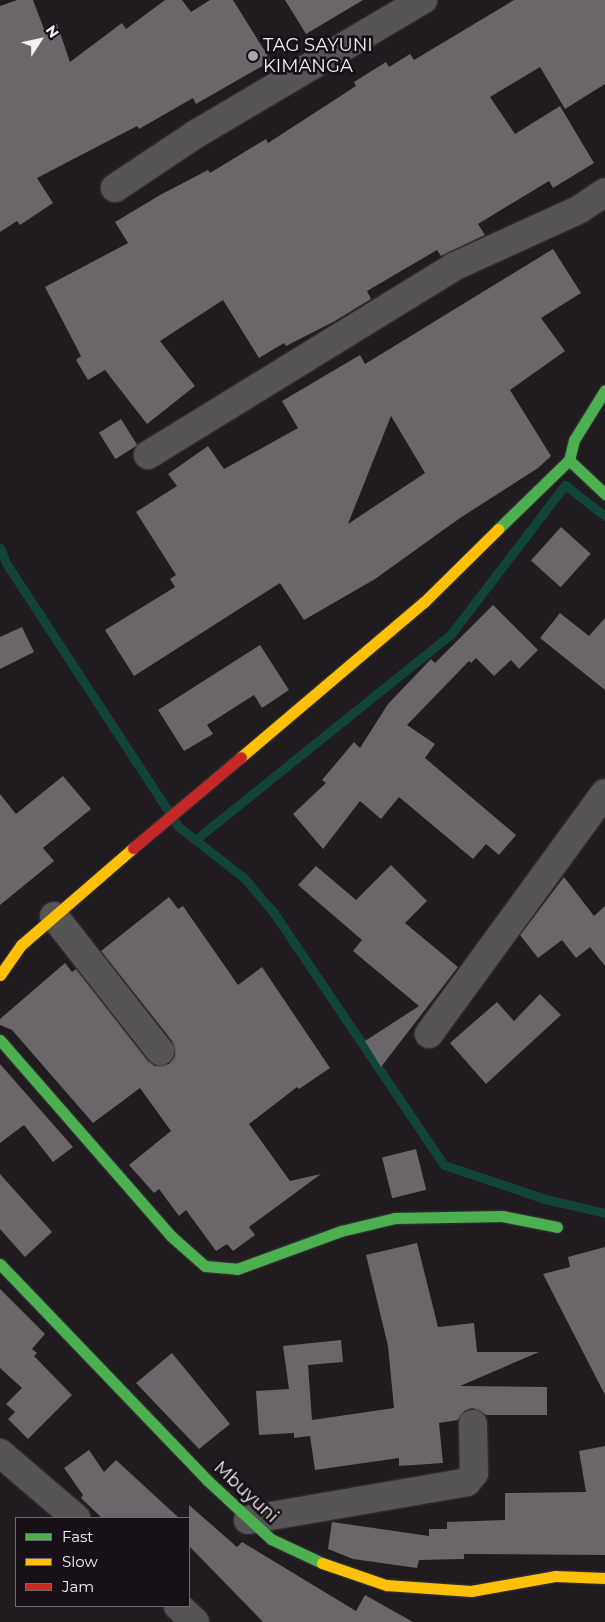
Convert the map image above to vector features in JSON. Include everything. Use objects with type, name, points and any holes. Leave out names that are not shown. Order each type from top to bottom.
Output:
[{"type":"street","points":[[115,188],[196,134],[423,0]]},
{"type":"street","points":[[148,455],[453,267],[592,208],[605,192]]},
{"type":"street","points":[[0,974],[22,945],[54,916],[424,602],[569,460],[574,440],[605,390]]},
{"type":"street","points":[[569,460],[605,494]]},
{"type":"street","points":[[429,1034],[605,793]]},
{"type":"street","points":[[54,916],[160,1050]]},
{"type":"street","points":[[0,1040],[171,1236],[205,1266],[237,1269],[341,1231],[395,1218],[502,1216],[557,1227]]},
{"type":"street","name":"Mbuyuni","points":[[0,1264],[248,1520],[271,1539],[333,1569],[386,1585],[471,1591],[555,1576],[605,1578]]},
{"type":"street","points":[[248,1520],[467,1482],[474,1473],[473,1424]]},
{"type":"street","points":[[0,1453],[75,1517]]},
{"type":"street","points":[[179,1607],[195,1622]]},
{"type":"building","points":[[17,0],[33,0],[44,29],[57,24],[70,62],[122,23],[126,29],[165,0],[182,0],[191,12],[210,0],[233,0],[271,61],[196,104],[193,98],[139,129],[137,126],[37,178],[53,203],[20,225],[17,221],[0,232],[0,6]]},
{"type":"building","points":[[285,0],[363,0],[306,34]]},
{"type":"building","points":[[514,0],[605,0],[605,84],[565,109],[540,67],[490,97],[515,134],[560,106],[594,163],[553,188],[549,181],[478,224],[485,235],[441,256],[437,250],[367,291],[371,299],[335,321],[286,346],[284,343],[259,358],[223,300],[160,341],[195,386],[147,424],[105,370],[88,380],[76,360],[81,356],[45,287],[128,243],[115,222],[160,195],[208,170],[210,173],[266,139],[268,143],[356,86],[354,82],[386,62],[389,67],[410,54],[414,60]]},
{"type":"building","points":[[553,249],[581,293],[541,318],[565,351],[510,390],[551,456],[538,468],[460,518],[375,579],[304,620],[280,583],[134,676],[105,630],[175,587],[170,579],[176,575],[136,512],[177,486],[168,474],[208,446],[224,469],[298,428],[282,401],[360,355],[365,364]],"holes":[[[391,416],[425,473],[348,524]]]},
{"type":"building","points":[[121,419],[137,445],[115,459],[99,433]]},
{"type":"building","points":[[561,527],[591,554],[561,587],[531,560]]},
{"type":"building","points":[[493,605],[538,650],[519,669],[511,660],[494,676],[476,658],[471,663],[469,661],[407,725],[435,744],[425,758],[516,835],[499,855],[486,844],[473,859],[399,797],[381,819],[360,801],[323,849],[293,814],[326,783],[322,780],[354,742],[360,748],[388,704],[431,659],[435,663]]},
{"type":"building","points":[[560,613],[589,636],[605,618],[605,690],[540,638]]},
{"type":"building","points":[[22,627],[34,652],[0,669],[0,637]]},
{"type":"building","points":[[260,645],[289,690],[262,708],[254,695],[207,725],[213,734],[184,751],[158,710]]},
{"type":"building","points":[[63,776],[91,809],[43,848],[54,861],[0,905],[0,794],[16,814]]},
{"type":"building","points":[[391,865],[427,901],[405,923],[458,967],[381,1067],[365,1041],[419,1006],[353,951],[362,940],[298,885],[316,866],[356,900]]},
{"type":"building","points":[[564,877],[594,916],[605,906],[605,966],[590,947],[576,958],[562,940],[538,958],[520,935]]},
{"type":"building","points":[[169,897],[178,909],[183,906],[238,985],[262,967],[330,1068],[299,1089],[297,1087],[249,1124],[290,1181],[321,1174],[249,1227],[255,1235],[233,1251],[227,1244],[216,1251],[186,1210],[179,1216],[159,1189],[154,1193],[129,1165],[171,1131],[140,1088],[93,1123],[12,1030],[0,1025],[0,1019],[65,963],[72,972],[76,969],[148,1061],[155,1066],[169,1064],[175,1056],[172,1041],[101,951]]},
{"type":"building","points":[[540,994],[561,1015],[486,1084],[450,1043],[497,1002],[514,1021]]},
{"type":"building","points":[[0,1064],[73,1147],[53,1162],[24,1125],[0,1143]]},
{"type":"building","points":[[416,1149],[426,1190],[392,1198],[382,1157]]},
{"type":"building","points":[[0,1174],[52,1232],[25,1257],[0,1229]]},
{"type":"building","points":[[417,1243],[438,1327],[474,1323],[477,1352],[539,1352],[460,1386],[547,1387],[547,1415],[486,1415],[472,1408],[465,1411],[458,1420],[439,1423],[443,1463],[399,1466],[399,1458],[315,1470],[310,1436],[294,1438],[294,1433],[259,1435],[256,1391],[289,1389],[283,1346],[341,1340],[343,1362],[308,1365],[312,1420],[394,1408],[388,1346],[366,1255]]},
{"type":"building","points":[[605,1247],[605,1395],[543,1274],[570,1267],[568,1257]]},
{"type":"building","points":[[0,1289],[45,1334],[32,1349],[37,1353],[34,1356],[72,1395],[28,1439],[8,1419],[15,1412],[6,1404],[22,1388],[0,1368]]},
{"type":"building","points":[[172,1353],[230,1424],[199,1449],[136,1383]]},
{"type":"building","points":[[605,1446],[605,1555],[464,1554],[464,1559],[419,1560],[417,1568],[353,1559],[328,1549],[332,1522],[429,1536],[429,1529],[447,1529],[447,1522],[505,1520],[505,1493],[586,1492],[579,1451]]},
{"type":"building","points":[[89,1450],[104,1472],[116,1460],[178,1517],[101,1517],[81,1498],[83,1495],[64,1468]]},
{"type":"building","points":[[189,1505],[237,1547],[242,1542],[356,1611],[365,1595],[413,1622],[263,1622],[190,1547]]},
{"type":"waterway","points":[[195,840],[451,634],[565,485],[605,516]]},
{"type":"waterway","points":[[0,548],[6,563],[179,827],[244,878],[274,913],[444,1165],[545,1199],[605,1213]]},
{"type":"traffic: fast","points":[[605,390],[574,440],[569,460],[605,494]]},
{"type":"traffic: fast","points":[[498,529],[569,460]]},
{"type":"traffic: fast","points":[[0,1040],[171,1236],[205,1266],[237,1269],[341,1231],[395,1218],[502,1216],[557,1227]]},
{"type":"traffic: fast","points":[[0,1264],[207,1480],[271,1539],[322,1563]]},
{"type":"traffic: slow","points":[[241,757],[424,602],[498,529]]},
{"type":"traffic: slow","points":[[0,975],[21,945],[133,848]]},
{"type":"traffic: slow","points":[[322,1563],[386,1585],[471,1591],[555,1576],[605,1578]]},
{"type":"traffic: jam","points":[[133,848],[241,757]]},
{"type":"place","name":"TAG SAYUNI KIMANGA","points":[[253,56]]}]
